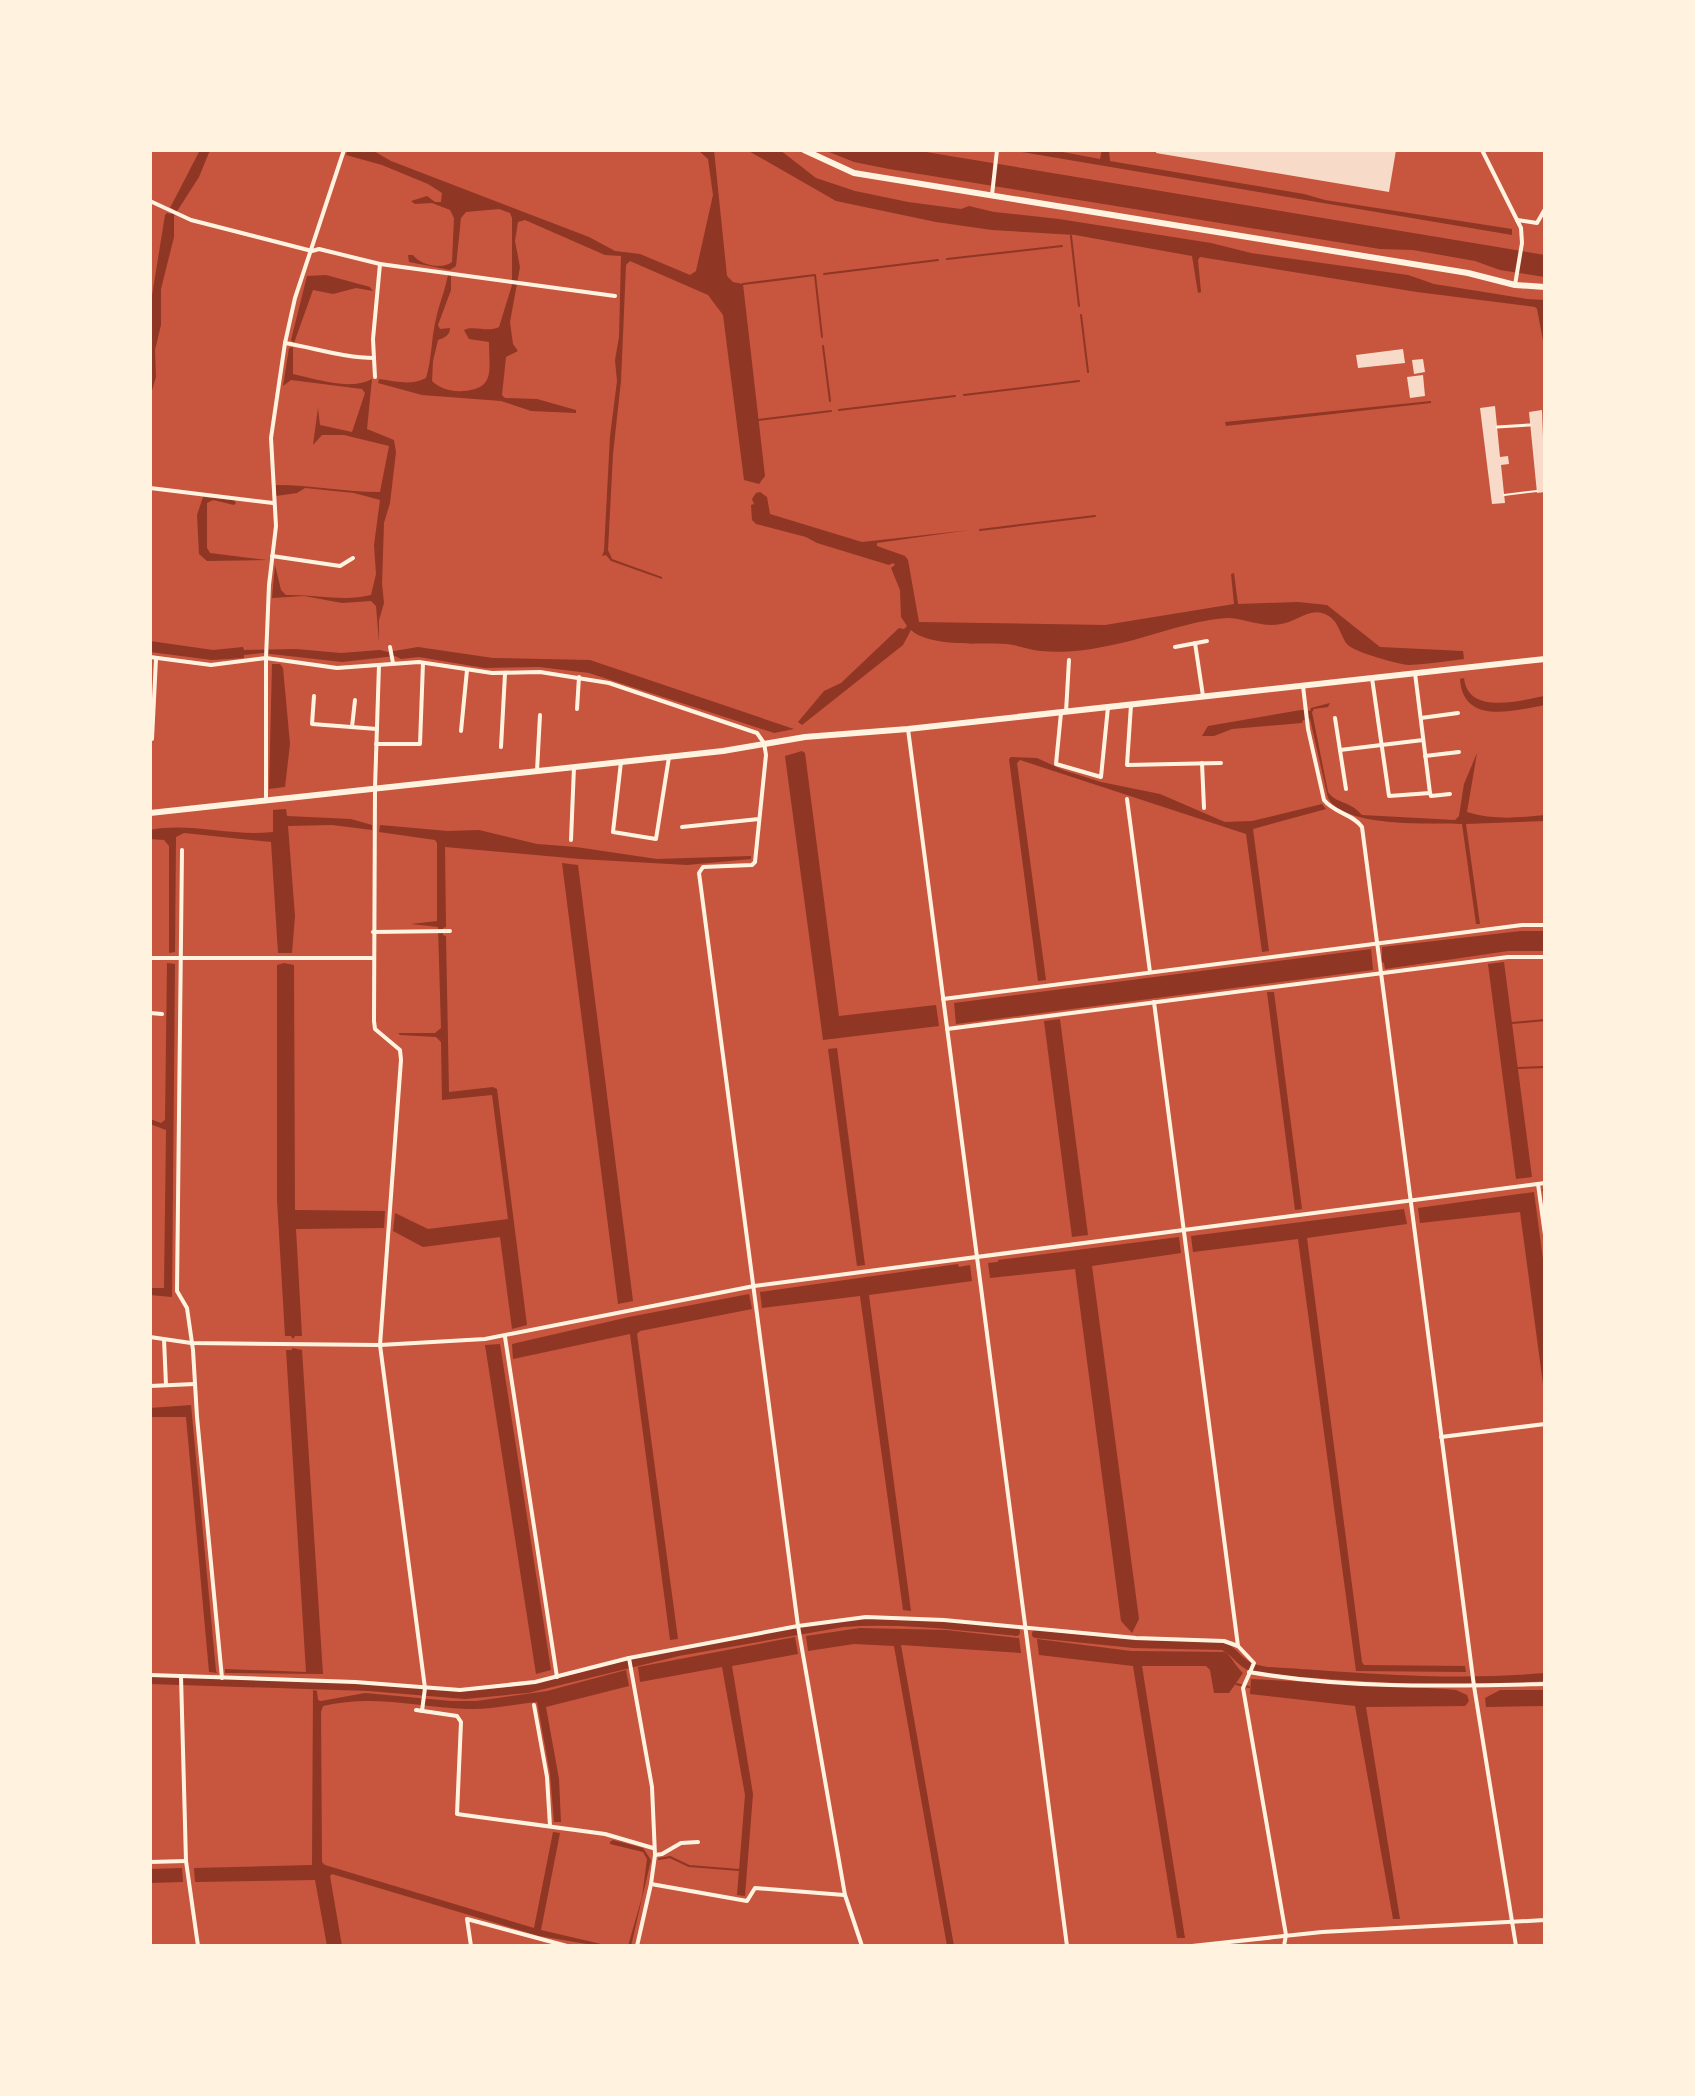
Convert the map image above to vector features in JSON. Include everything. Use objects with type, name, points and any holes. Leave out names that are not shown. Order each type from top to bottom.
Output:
[{"type":"main road","points":[[804,150],[854,173],[1545,287]]},
{"type":"main road","points":[[150,813],[669,757],[805,737],[908,729],[1545,659]]},
{"type":"street","points":[[266,802],[266,647],[276,526],[271,438],[295,298],[344,150]]},
{"type":"street","points":[[1482,150],[1522,236],[1515,281]]},
{"type":"street","points":[[992,195],[998,153]]},
{"type":"street","points":[[150,201],[179,216],[312,251],[319,249],[380,264],[615,296]]},
{"type":"street","points":[[1517,220],[1537,223],[1545,209]]},
{"type":"street","points":[[375,377],[373,339],[380,264]]},
{"type":"street","points":[[285,343],[328,350],[352,358],[374,358]]},
{"type":"street","points":[[1497,427],[1530,425]]},
{"type":"street","points":[[150,488],[273,503]]},
{"type":"street","points":[[272,556],[340,566],[353,558]]},
{"type":"street","points":[[1175,647],[1207,641]]},
{"type":"street","points":[[1195,643],[1203,697]]},
{"type":"street","points":[[390,647],[392,661]]},
{"type":"street","points":[[150,739],[153,658],[211,665],[266,658],[337,668],[392,661],[467,670],[540,672],[579,677],[609,683],[757,733],[764,743],[766,755],[755,862],[752,865],[703,867],[699,873],[798,1626],[845,1895],[862,1946]]},
{"type":"street","points":[[1069,660],[1056,764],[1101,777],[1108,707]]},
{"type":"street","points":[[376,744],[420,744],[423,663]]},
{"type":"street","points":[[379,665],[373,932],[375,1029],[396,1045],[401,1060],[380,1345],[425,1688],[419,1710],[457,1716],[461,1722],[457,1814],[605,1834],[653,1848]]},
{"type":"street","points":[[461,731],[467,670]]},
{"type":"street","points":[[501,747],[505,673]]},
{"type":"street","points":[[1415,673],[1430,793]]},
{"type":"street","points":[[577,709],[579,677]]},
{"type":"street","points":[[1372,678],[1389,796],[1450,794]]},
{"type":"street","points":[[1303,685],[1307,723],[1324,800],[1331,809],[1357,821],[1362,827],[1472,1674],[1516,1946]]},
{"type":"street","points":[[314,696],[312,724],[377,729]]},
{"type":"street","points":[[352,727],[355,700]]},
{"type":"street","points":[[1131,705],[1127,765],[1221,763]]},
{"type":"street","points":[[1421,718],[1458,713]]},
{"type":"street","points":[[537,771],[540,715]]},
{"type":"street","points":[[1335,718],[1346,789]]},
{"type":"street","points":[[908,729],[1067,1946]]},
{"type":"street","points":[[1340,750],[1423,740]]},
{"type":"street","points":[[1425,756],[1459,752]]},
{"type":"street","points":[[621,762],[613,832],[656,839],[669,757]]},
{"type":"street","points":[[1202,763],[1204,808]]},
{"type":"street","points":[[571,840],[574,767]]},
{"type":"street","points":[[1127,799],[1150,972]]},
{"type":"street","points":[[682,827],[759,819]]},
{"type":"street","points":[[182,850],[177,1291],[187,1308],[222,1678]]},
{"type":"street","points":[[943,999],[1522,925],[1545,925]]},
{"type":"street","points":[[373,932],[448,932]]},
{"type":"street","points":[[947,1029],[1508,957],[1545,957]]},
{"type":"street","points":[[150,958],[374,958]]},
{"type":"street","points":[[1154,1002],[1238,1646]]},
{"type":"street","points":[[150,1013],[162,1014]]},
{"type":"street","points":[[150,1337],[191,1343],[380,1345],[505,1337],[624,1310],[754,1286],[1545,1183]]},
{"type":"street","points":[[1538,1184],[1545,1235]]},
{"type":"street","points":[[505,1337],[557,1677]]},
{"type":"street","points":[[164,1339],[166,1385]]},
{"type":"street","points":[[150,1386],[195,1384]]},
{"type":"street","points":[[1441,1437],[1545,1424]]},
{"type":"street","points":[[150,1675],[355,1682],[460,1690],[535,1682],[629,1658],[798,1626],[866,1617],[1136,1638],[1224,1641],[1238,1646],[1254,1663],[1243,1686],[1286,1935],[1284,1946]]},
{"type":"street","points":[[629,1658],[652,1787],[655,1855],[637,1946]]},
{"type":"street","points":[[1249,1672],[1350,1683],[1545,1684]]},
{"type":"street","points":[[181,1676],[186,1861],[198,1946]]},
{"type":"street","points":[[534,1705],[547,1777],[550,1826]]},
{"type":"street","points":[[655,1855],[681,1843],[698,1842]]},
{"type":"street","points":[[150,1862],[186,1861]]},
{"type":"street","points":[[651,1884],[747,1901],[755,1888],[845,1895]]},
{"type":"street","points":[[471,1946],[467,1919],[567,1946]]},
{"type":"street","points":[[1192,1946],[1286,1935],[1545,1920]]},
{"type":"path","points":[[1504,495],[1537,491]]},
{"type":"shaded area","points":[[200,150],[210,150],[199,177],[174,216],[174,237],[161,289],[161,325],[155,350],[156,377],[150,397],[150,308],[165,215],[171,214],[173,209],[170,208]]},
{"type":"shaded area","points":[[348,150],[372,150],[391,161],[589,237],[615,251],[640,254],[690,275],[696,271],[713,195],[708,159],[698,150],[714,150],[727,276],[733,282],[743,284],[765,476],[759,484],[744,480],[723,315],[708,295],[630,261],[626,265],[608,550],[612,559],[662,579],[602,556],[617,381],[615,360],[619,337],[621,256],[605,255],[525,220],[518,222],[515,241],[520,267],[510,322],[513,344],[518,351],[506,357],[502,395],[505,398],[537,399],[576,410],[576,413],[531,411],[501,401],[422,395],[378,383],[379,379],[409,382],[426,378],[434,326],[448,275],[451,275],[451,290],[438,325],[440,329],[450,328],[450,331],[438,340],[432,381],[442,388],[459,391],[474,389],[486,382],[489,342],[469,339],[464,330],[499,327],[512,285],[512,218],[510,213],[499,209],[466,212],[461,218],[456,266],[450,270],[409,262],[408,255],[431,265],[443,266],[452,262],[454,218],[450,210],[432,203],[415,204],[411,201],[427,196],[441,202],[442,193],[382,165],[346,155]]},
{"type":"shaded area","points":[[747,150],[780,150],[816,178],[855,191],[908,202],[961,209],[969,206],[1059,219],[1211,243],[1251,253],[1408,275],[1434,284],[1545,300],[1545,351],[1535,307],[1417,292],[1200,257],[1201,292],[1198,293],[1192,256],[1075,235],[992,230],[936,222],[836,201]]},
{"type":"shaded area","points":[[824,150],[914,150],[1545,255],[1545,277],[1413,250],[1380,249],[889,169],[854,162]]},
{"type":"shaded area","points":[[1010,150],[1052,150],[1100,159],[1102,150],[1109,150],[1110,161],[1325,200],[1512,229],[1512,235]]},
{"type":"shaded area","points":[[326,275],[370,287],[373,291],[356,288],[333,294],[313,290],[294,343],[291,340],[307,276]]},
{"type":"shaded area","points":[[293,347],[293,374],[343,384],[372,379],[367,429],[394,440],[396,452],[390,503],[384,523],[384,603],[379,620],[379,642],[376,606],[371,601],[342,603],[304,596],[272,598],[275,565],[281,590],[286,595],[350,598],[371,595],[376,574],[374,545],[380,500],[354,493],[305,488],[297,493],[276,496],[276,485],[380,492],[389,446],[344,435],[322,435],[313,445],[318,408],[320,425],[352,432],[365,393],[362,389],[291,380],[283,386],[289,348]]},
{"type":"shaded area","points":[[1431,401],[1226,426],[1225,422]]},
{"type":"shaded area","points":[[756,493],[767,497],[770,514],[862,542],[970,530],[877,543],[877,546],[905,556],[908,560],[919,622],[1105,625],[1234,604],[1231,574],[1234,573],[1238,604],[1298,602],[1327,605],[1380,647],[1463,651],[1464,659],[1409,665],[1377,658],[1351,647],[1331,618],[1315,612],[1274,625],[1233,618],[1211,620],[1118,644],[1064,652],[1006,644],[942,642],[911,630],[903,645],[802,725],[798,722],[824,691],[841,683],[899,628],[907,626],[901,617],[900,590],[891,568],[895,565],[893,563],[889,565],[756,524],[752,520],[751,505]]},
{"type":"shaded area","points":[[203,497],[234,500],[236,503],[213,500],[207,503],[207,548],[210,553],[267,560],[207,561],[199,554],[197,515]]},
{"type":"shaded area","points":[[150,641],[213,650],[243,647],[244,650],[296,649],[341,653],[388,652],[418,647],[493,658],[590,660],[794,729],[774,733],[589,673],[539,667],[484,668],[395,656],[342,662],[262,653],[244,655],[244,658],[212,660],[150,652]]},
{"type":"shaded area","points":[[272,664],[280,664],[283,668],[290,744],[285,787],[269,789]]},
{"type":"shaded area","points":[[1464,678],[1468,690],[1485,701],[1510,702],[1545,696],[1545,705],[1504,712],[1480,709],[1463,694],[1460,679]]},
{"type":"shaded area","points":[[1330,703],[1328,707],[1312,712],[1328,792],[1362,815],[1455,820],[1459,816],[1464,784],[1477,753],[1467,812],[1496,817],[1545,815],[1545,821],[1466,824],[1480,924],[1476,924],[1462,824],[1389,822],[1351,815],[1337,808],[1328,798],[1310,719],[1302,723],[1232,729],[1214,736],[1202,736],[1208,726],[1310,711],[1311,708]]},
{"type":"shaded area","points":[[802,751],[805,753],[839,1016],[936,1005],[939,1026],[823,1040],[785,756]]},
{"type":"shaded area","points":[[1011,757],[1037,758],[1101,782],[1160,794],[1225,822],[1252,821],[1322,804],[1326,809],[1253,829],[1269,951],[1262,952],[1246,834],[1020,760],[1017,763],[1046,980],[1038,981]]},
{"type":"shaded area","points":[[286,809],[287,816],[351,819],[372,825],[372,830],[332,825],[288,826],[295,916],[292,953],[278,953],[271,842],[184,833],[176,837],[175,952],[169,953],[169,846],[164,840],[150,839],[150,830],[181,828],[273,832],[273,810]]},
{"type":"shaded area","points":[[380,825],[448,831],[479,830],[537,844],[657,859],[751,856],[751,859],[687,865],[445,847],[446,927],[443,928],[443,935],[446,936],[449,1092],[497,1089],[527,1325],[512,1329],[500,1237],[423,1247],[393,1231],[395,1213],[428,1229],[508,1219],[492,1095],[442,1100],[441,1042],[436,1037],[398,1033],[435,1033],[441,1028],[438,927],[411,924],[437,921],[437,843],[435,840],[379,832]]},
{"type":"shaded area","points":[[562,863],[578,865],[633,1301],[618,1304]]},
{"type":"shaded area","points":[[1545,931],[1545,951],[1508,951],[1385,969],[1382,962],[1382,947]]},
{"type":"shaded area","points":[[1371,949],[1373,970],[956,1024],[954,1003]]},
{"type":"shaded area","points":[[1504,962],[1532,1177],[1516,1179],[1488,964]]},
{"type":"shaded area","points":[[167,963],[175,964],[172,1297],[150,1295],[150,1288],[164,1288],[166,1130],[150,1124],[150,1119],[161,1123],[165,1120]]},
{"type":"shaded area","points":[[277,965],[294,965],[295,1210],[385,1211],[384,1228],[296,1229],[302,1336],[293,1339],[285,1336],[277,1200]]},
{"type":"shaded area","points":[[1267,992],[1274,992],[1302,1209],[1295,1210]]},
{"type":"shaded area","points":[[1060,1019],[1088,1235],[1072,1237],[1044,1021]]},
{"type":"shaded area","points":[[837,1048],[865,1265],[857,1266],[828,1049]]},
{"type":"shaded area","points":[[1534,1192],[1545,1274],[1545,1399],[1520,1212],[1420,1223],[1418,1208]]},
{"type":"shaded area","points":[[1404,1209],[1407,1224],[1307,1238],[1362,1662],[1364,1665],[1465,1666],[1466,1672],[1356,1671],[1298,1239],[1193,1252],[1191,1236]]},
{"type":"shaded area","points":[[1179,1237],[1181,1253],[1092,1266],[1139,1619],[1132,1633],[1121,1621],[1075,1269],[990,1278],[988,1263]]},
{"type":"shaded area","points":[[958,1264],[959,1267],[970,1265],[972,1281],[869,1295],[911,1611],[903,1610],[860,1296],[762,1308],[760,1292]]},
{"type":"shaded area","points":[[749,1294],[752,1309],[637,1334],[678,1639],[670,1640],[630,1334],[513,1359],[512,1344]]},
{"type":"shaded area","points":[[500,1344],[551,1670],[536,1674],[485,1345]]},
{"type":"shaded area","points":[[286,1350],[302,1350],[323,1674],[225,1673],[225,1669],[306,1672]]},
{"type":"shaded area","points":[[191,1405],[217,1673],[209,1672],[186,1417],[150,1417],[150,1408]]},
{"type":"shaded area","points":[[860,1628],[946,1630],[1019,1638],[1021,1653],[901,1645],[954,1946],[947,1946],[894,1646],[854,1644],[808,1651],[806,1636]]},
{"type":"shaded area","points":[[795,1637],[798,1654],[732,1666],[753,1794],[745,1896],[737,1895],[745,1795],[722,1667],[640,1682],[638,1667]]},
{"type":"shaded area","points":[[1037,1639],[1131,1651],[1225,1652],[1243,1673],[1229,1693],[1214,1693],[1210,1670],[1206,1666],[1142,1666],[1185,1938],[1177,1938],[1133,1666],[1039,1655]]},
{"type":"shaded area","points":[[626,1670],[629,1686],[546,1707],[559,1779],[561,1822],[554,1822],[550,1774],[537,1702],[476,1709],[359,1701],[323,1706],[321,1712],[322,1862],[325,1865],[534,1928],[553,1832],[560,1833],[541,1930],[601,1944],[599,1946],[539,1936],[332,1874],[342,1946],[327,1946],[315,1880],[195,1882],[194,1868],[312,1865],[313,1690],[317,1691],[318,1700],[321,1701],[365,1693],[476,1701],[547,1691]]},
{"type":"shaded area","points":[[1251,1679],[1445,1689],[1467,1695],[1469,1701],[1465,1706],[1366,1707],[1400,1919],[1393,1919],[1355,1706],[1250,1694]]},
{"type":"shaded area","points":[[1500,1690],[1545,1690],[1545,1706],[1486,1707],[1485,1698]]},
{"type":"shaded area","points":[[613,1840],[643,1848],[651,1860],[631,1946],[628,1946],[642,1897],[647,1859],[643,1852],[610,1844]]},
{"type":"shaded area","points":[[182,1868],[183,1882],[150,1883],[150,1869]]},
{"type":"building","points":[[1157,150],[1396,150],[1389,192],[1156,153]]},
{"type":"building","points":[[1403,349],[1405,363],[1358,368],[1356,355]]},
{"type":"building","points":[[1423,359],[1425,372],[1414,374],[1412,360]]},
{"type":"building","points":[[1423,375],[1425,396],[1410,398],[1407,377]]},
{"type":"building","points":[[1495,406],[1500,457],[1508,456],[1509,464],[1501,465],[1505,503],[1492,504],[1480,408]]},
{"type":"building","points":[[1542,410],[1545,492],[1537,493],[1529,412]]},
{"type":"waterway","points":[[1071,236],[1079,306]]},
{"type":"waterway","points":[[947,259],[1062,246]]},
{"type":"waterway","points":[[824,274],[938,260]]},
{"type":"waterway","points":[[743,284],[815,275],[822,337]]},
{"type":"waterway","points":[[1081,315],[1088,372]]},
{"type":"waterway","points":[[823,346],[830,401]]},
{"type":"waterway","points":[[964,395],[1079,381]]},
{"type":"waterway","points":[[839,410],[955,396]]},
{"type":"waterway","points":[[758,420],[831,411]]},
{"type":"waterway","points":[[980,530],[1095,516]]},
{"type":"waterway","points":[[1512,1023],[1545,1020]]},
{"type":"waterway","points":[[1518,1068],[1545,1067]]},
{"type":"waterway","points":[[150,1680],[369,1687],[465,1695],[527,1689],[678,1652],[843,1623],[952,1625],[1016,1632]]},
{"type":"waterway","points":[[1036,1634],[1134,1644],[1223,1646],[1247,1665],[1273,1671],[1423,1680],[1545,1677]]},
{"type":"waterway","points":[[1236,1684],[1249,1687]]},
{"type":"waterway","points":[[659,1859],[670,1857],[689,1866],[739,1870]]}]
